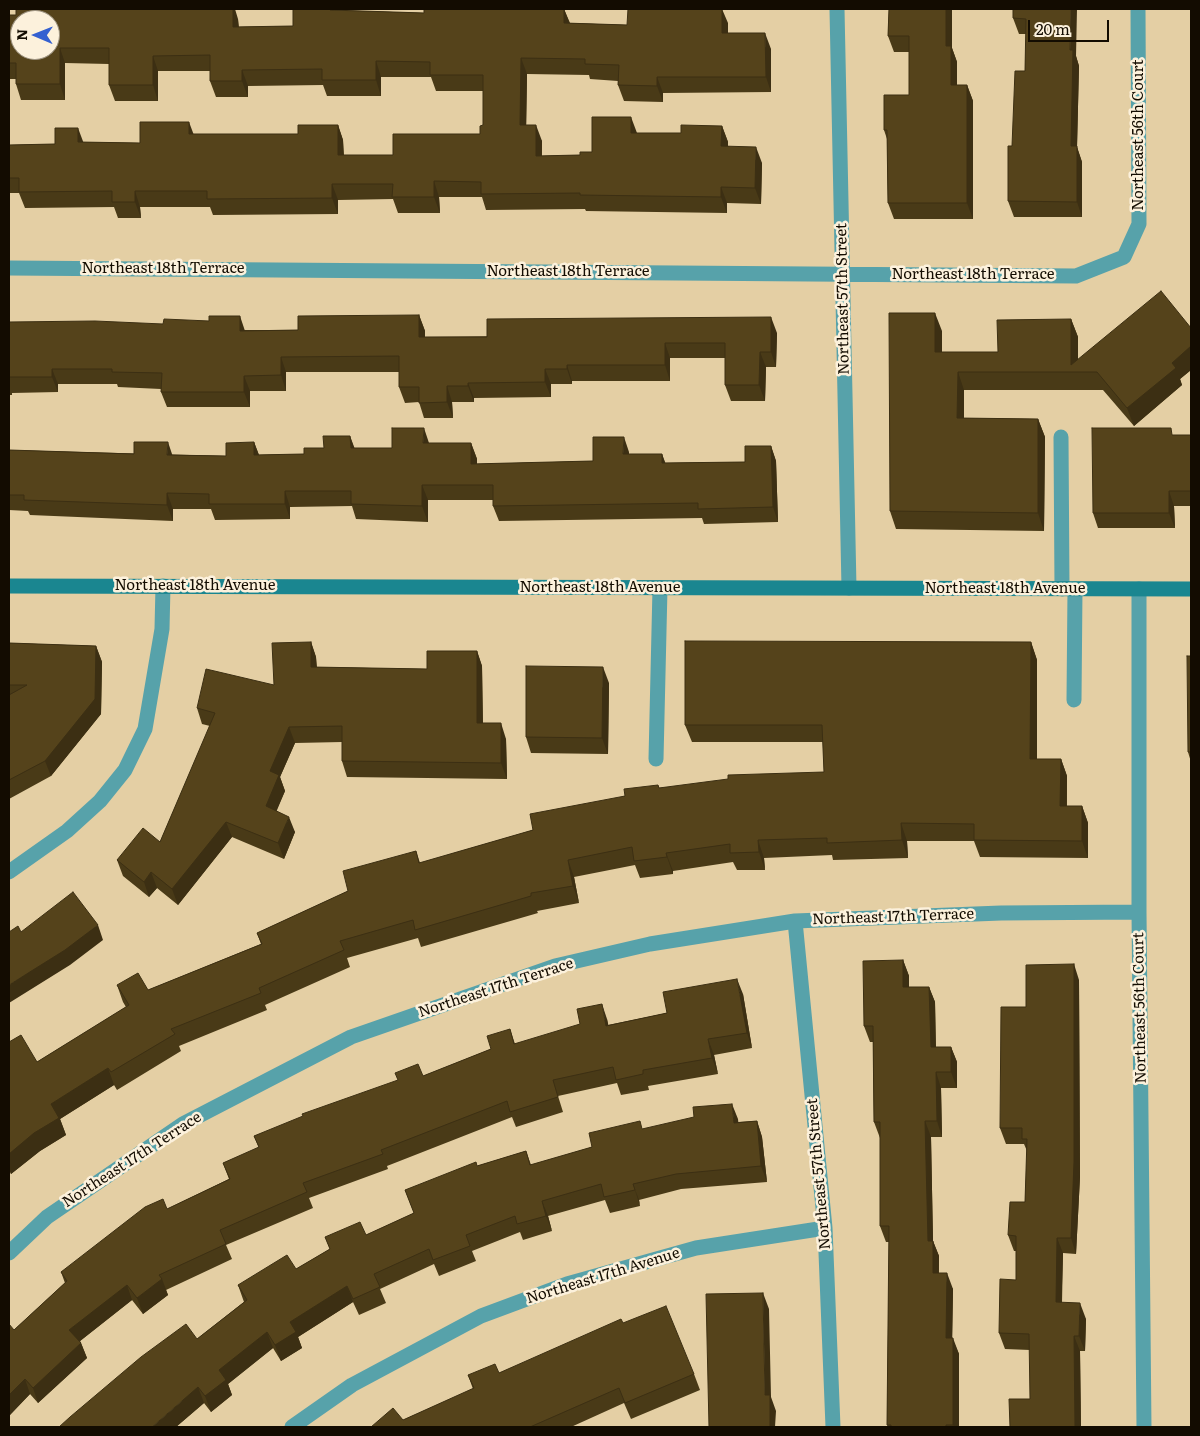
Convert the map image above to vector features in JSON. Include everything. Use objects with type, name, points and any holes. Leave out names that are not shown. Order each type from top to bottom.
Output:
[{"type":"street","name":"Northeast 57th Street","points":[[837,9],[849,588]]},
{"type":"street","name":"Northeast 56th Court","points":[[1124,257],[1139,224],[1138,9]]},
{"type":"street","name":"Northeast 18th Terrace","points":[[9,268],[1076,276],[1124,257]]},
{"type":"street","points":[[1061,437],[1074,700]]},
{"type":"street","name":"Northeast 18th Avenue","points":[[9,586],[1191,589]]},
{"type":"street","points":[[9,872],[67,831],[100,801],[125,770],[145,729],[162,629],[163,586]]},
{"type":"street","points":[[656,759],[660,588]]},
{"type":"street","name":"Northeast 56th Court","points":[[1139,589],[1139,912],[1144,1427]]},
{"type":"street","name":"Northeast 17th Terrace","points":[[9,1253],[47,1217],[183,1124],[351,1037],[555,966],[650,944],[796,920],[1001,913],[1139,912]]},
{"type":"street","name":"Northeast 57th Street","points":[[796,920],[825,1228],[833,1427]]},
{"type":"street","name":"Northeast 17th Avenue","points":[[292,1427],[352,1385],[481,1316],[550,1290],[696,1248],[825,1228]]},
{"type":"building","points":[[16,9],[233,9],[233,27],[293,26],[293,9],[424,13],[424,9],[564,9],[564,23],[627,25],[628,9],[722,9],[722,33],[765,33],[766,77],[657,77],[657,86],[618,85],[619,65],[585,64],[585,59],[521,58],[520,125],[536,125],[536,156],[580,155],[580,152],[592,152],[592,117],[631,117],[631,133],[681,133],[681,125],[722,126],[721,146],[756,147],[755,188],[721,187],[721,197],[580,195],[580,193],[481,194],[481,182],[434,181],[434,197],[392,197],[393,184],[332,184],[332,198],[207,199],[207,191],[135,191],[135,202],[112,202],[112,191],[19,192],[19,178],[9,178],[9,145],[55,144],[55,128],[78,128],[78,142],[140,143],[140,122],[189,122],[189,134],[298,134],[298,125],[338,125],[338,155],[393,155],[393,134],[480,134],[480,126],[483,125],[483,75],[430,75],[430,62],[376,61],[376,80],[322,80],[322,69],[242,70],[242,81],[210,81],[210,55],[153,56],[153,85],[109,85],[109,48],[60,48],[60,10]]},
{"type":"building","points":[[889,9],[946,9],[946,46],[951,46],[951,85],[967,85],[967,203],[888,203],[887,130],[884,130],[884,95],[909,95],[909,36],[888,36]]},
{"type":"building","points":[[1013,9],[1071,9],[1070,50],[1073,50],[1071,146],[1077,146],[1077,202],[1008,201],[1008,146],[1012,146],[1015,71],[1025,71],[1026,19],[1013,18]]},
{"type":"building","points":[[9,15],[10,60],[60,60],[60,84],[16,84],[16,63],[9,63]]},
{"type":"building","points":[[1161,291],[1191,328],[1191,346],[1172,363],[1176,368],[1127,408],[1097,372],[958,372],[957,418],[1038,419],[1038,513],[890,511],[889,313],[935,313],[935,352],[998,352],[997,320],[1071,319],[1071,365]]},
{"type":"building","points":[[419,315],[419,337],[487,337],[487,319],[771,317],[771,352],[760,352],[759,385],[725,385],[725,343],[665,343],[665,365],[567,365],[567,369],[545,369],[545,382],[468,383],[468,386],[447,386],[447,402],[419,403],[419,387],[399,387],[399,356],[281,357],[281,375],[244,376],[244,392],[161,392],[162,373],[112,372],[112,369],[52,369],[52,377],[9,377],[9,322],[95,321],[163,324],[164,319],[209,321],[209,316],[240,316],[240,331],[298,330],[298,316]]},
{"type":"building","points":[[392,428],[424,428],[423,443],[471,443],[471,464],[593,461],[593,437],[624,437],[623,454],[662,454],[662,463],[745,462],[745,446],[771,446],[773,507],[698,509],[698,503],[493,506],[493,485],[422,485],[422,506],[351,504],[351,491],[285,491],[285,504],[209,504],[209,494],[167,493],[167,505],[24,500],[24,495],[9,495],[9,450],[134,454],[134,442],[168,442],[167,455],[226,456],[226,443],[254,442],[254,455],[304,454],[304,448],[324,448],[323,436],[350,436],[351,448],[392,448]]},
{"type":"building","points":[[1092,428],[1171,428],[1172,435],[1191,435],[1191,491],[1169,491],[1169,513],[1093,513]]},
{"type":"building","points":[[685,641],[1031,642],[1030,759],[1061,759],[1060,806],[1082,806],[1082,841],[974,840],[974,824],[901,823],[902,840],[827,843],[827,838],[758,840],[759,852],[730,853],[730,844],[666,853],[667,857],[634,861],[632,847],[568,860],[573,886],[531,893],[531,896],[415,930],[413,920],[340,941],[344,950],[259,988],[261,993],[171,1029],[175,1034],[111,1072],[108,1068],[51,1104],[59,1118],[34,1133],[9,1154],[9,1042],[21,1035],[37,1062],[129,1005],[117,985],[138,973],[148,990],[262,944],[257,933],[348,891],[343,871],[416,851],[419,863],[533,830],[530,814],[625,796],[624,789],[658,785],[659,788],[728,779],[728,775],[824,772],[822,725],[685,725]]},
{"type":"building","points":[[311,642],[311,667],[427,669],[427,651],[477,651],[477,723],[501,723],[501,763],[342,761],[342,726],[289,727],[270,771],[279,775],[266,806],[289,817],[278,843],[226,822],[172,889],[151,872],[144,882],[117,860],[143,828],[160,842],[215,713],[197,708],[206,669],[274,685],[272,643]]},
{"type":"building","points":[[9,643],[96,646],[95,699],[45,761],[9,780],[9,695],[27,685],[9,685]]},
{"type":"building","points":[[1187,656],[1191,656],[1191,752],[1188,752]]},
{"type":"building","points":[[526,666],[603,667],[602,738],[526,737]]},
{"type":"building","points":[[73,892],[98,925],[65,950],[9,985],[9,932],[18,926],[21,932]]},
{"type":"building","points":[[903,960],[903,987],[929,987],[931,1047],[951,1047],[951,1072],[936,1072],[937,1121],[925,1121],[928,1241],[933,1241],[933,1273],[947,1273],[946,1338],[953,1338],[953,1425],[946,1425],[946,1427],[891,1427],[891,1425],[887,1425],[889,1226],[880,1226],[880,1122],[874,1122],[873,1026],[864,1026],[863,961]]},
{"type":"building","points":[[1074,964],[1074,1162],[1071,1238],[1057,1238],[1056,1302],[1080,1303],[1079,1336],[1074,1336],[1075,1427],[1010,1427],[1009,1399],[1030,1399],[1029,1334],[999,1333],[1000,1279],[1016,1280],[1016,1236],[1008,1235],[1010,1202],[1025,1202],[1027,1139],[1022,1139],[1022,1128],[1000,1128],[1001,1007],[1026,1007],[1026,965]]},
{"type":"building","points":[[737,979],[747,1033],[708,1039],[712,1058],[643,1070],[643,1074],[616,1080],[613,1067],[553,1080],[558,1097],[510,1112],[507,1101],[381,1150],[383,1154],[303,1183],[307,1192],[220,1230],[226,1244],[159,1275],[162,1279],[137,1298],[127,1285],[69,1330],[81,1343],[33,1388],[25,1379],[9,1395],[9,1324],[14,1330],[67,1281],[61,1272],[145,1207],[163,1199],[167,1209],[230,1179],[223,1163],[259,1147],[254,1136],[303,1116],[302,1114],[398,1080],[395,1073],[418,1064],[423,1076],[491,1049],[487,1036],[510,1029],[514,1044],[580,1024],[577,1009],[602,1004],[606,1026],[667,1013],[663,992]]},
{"type":"building","points":[[732,1104],[734,1123],[757,1121],[761,1166],[676,1174],[633,1184],[635,1190],[604,1197],[601,1184],[542,1201],[546,1216],[517,1224],[515,1216],[466,1235],[470,1246],[433,1260],[429,1249],[374,1274],[380,1287],[353,1299],[347,1286],[290,1322],[296,1332],[275,1345],[267,1332],[219,1370],[226,1380],[205,1396],[198,1387],[152,1427],[59,1427],[141,1357],[186,1324],[197,1339],[247,1300],[238,1285],[287,1255],[296,1269],[330,1249],[325,1237],[360,1222],[366,1235],[414,1213],[405,1190],[476,1162],[477,1166],[526,1151],[530,1165],[592,1147],[589,1133],[640,1121],[642,1129],[694,1117],[693,1107]]},
{"type":"building","points":[[763,1293],[765,1395],[770,1395],[770,1427],[709,1427],[706,1294]]},
{"type":"building","points":[[666,1306],[694,1374],[625,1403],[619,1388],[530,1427],[371,1427],[393,1408],[403,1420],[474,1388],[468,1375],[495,1364],[499,1373],[621,1319],[623,1323]]}]
